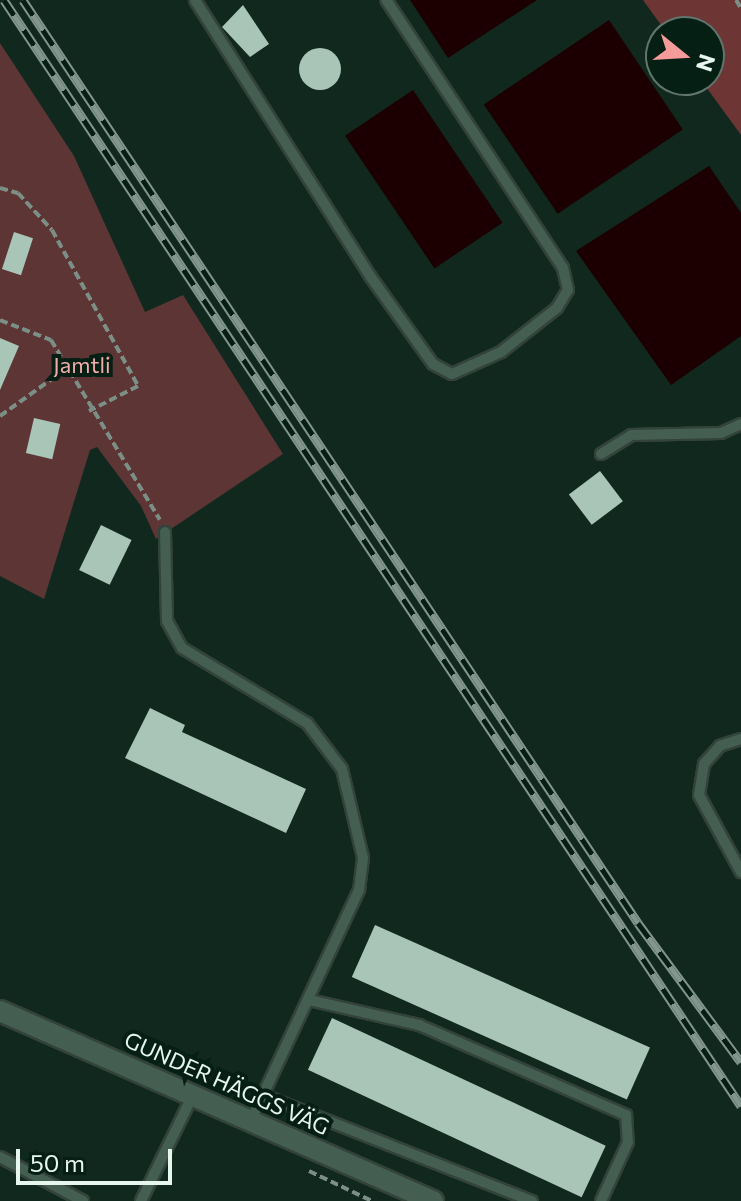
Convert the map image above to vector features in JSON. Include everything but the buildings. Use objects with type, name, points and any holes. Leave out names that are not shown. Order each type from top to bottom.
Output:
[{"type":"street","name":"GUNDER HÄGGS VÄG","points":[[0,1011],[433,1201]]},
{"type":"lane","points":[[195,0],[370,276],[433,364],[452,374],[501,352],[568,290],[563,268],[386,0]]},
{"type":"lane","points":[[601,454],[631,435],[721,433],[741,424]]},
{"type":"lane","points":[[165,532],[167,621],[182,648],[307,723],[342,769],[363,858],[359,890],[251,1121]]},
{"type":"lane","points":[[741,739],[720,746],[704,764],[699,795],[741,872]]},
{"type":"lane","points":[[309,1000],[419,1025],[626,1115],[628,1142],[601,1201]]},
{"type":"lane","points":[[141,1201],[193,1095]]},
{"type":"lane","points":[[265,1096],[532,1201]]},
{"type":"lane","points":[[0,1157],[83,1201]]},
{"type":"path","points":[[736,0],[741,8]]},
{"type":"path","points":[[0,188],[18,193],[52,230],[138,386],[89,411]]},
{"type":"path","points":[[0,320],[51,340],[89,411],[165,532]]},
{"type":"path","points":[[0,416],[66,369]]},
{"type":"green space","name":"Jamtli","points":[[0,43],[74,156],[145,312],[183,295],[283,454],[156,539],[141,506],[97,447],[90,450],[44,599],[0,576]]},
{"type":"shaded area","points":[[410,0],[537,0],[448,58]]},
{"type":"shaded area","points":[[643,0],[741,0],[741,135],[713,96],[725,96],[725,16],[654,16]]},
{"type":"shaded area","points":[[609,20],[645,73],[645,96],[660,96],[683,129],[558,214],[484,104]]},
{"type":"shaded area","points":[[413,90],[502,223],[434,268],[345,136]]},
{"type":"shaded area","points":[[709,166],[741,213],[741,336],[671,385],[576,251]]},
{"type":"railway","points":[[4,0],[741,1106]]},
{"type":"railway","points":[[23,0],[638,923],[741,1062]]}]
